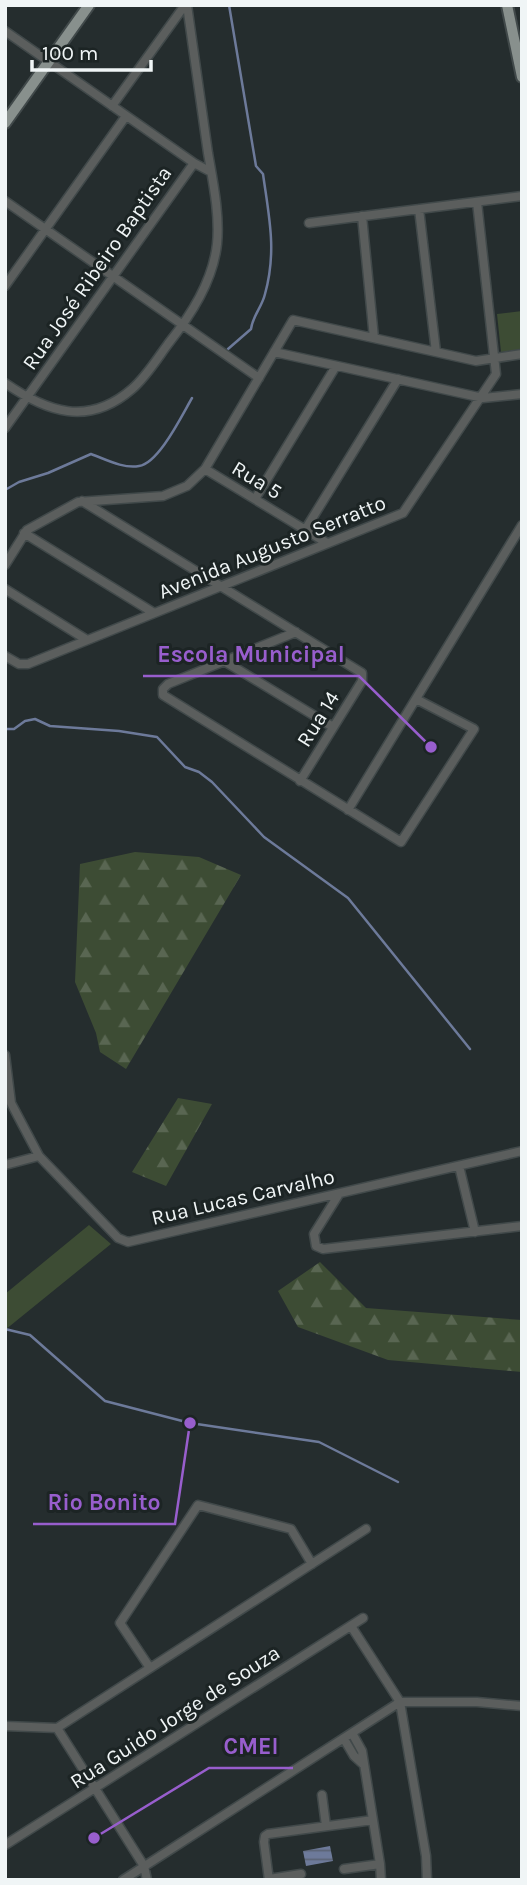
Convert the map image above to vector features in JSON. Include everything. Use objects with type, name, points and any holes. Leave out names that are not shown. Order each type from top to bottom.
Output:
[{"type":"main road","points":[[5,123],[89,5]]},
{"type":"main road","points":[[508,5],[522,77]]},
{"type":"street","points":[[112,106],[186,5]]},
{"type":"street","points":[[5,383],[49,409],[68,412],[88,410],[111,403],[133,388],[183,325],[207,280],[216,254],[217,229],[186,5]]},
{"type":"street","points":[[5,30],[194,163],[211,172]]},
{"type":"street","points":[[5,286],[126,116]]},
{"type":"street","name":"Rua José Ribeiro Baptista","points":[[5,428],[194,163]]},
{"type":"street","points":[[309,223],[522,196]]},
{"type":"street","points":[[5,201],[259,378]]},
{"type":"street","points":[[477,202],[496,358]]},
{"type":"street","points":[[419,209],[436,352]]},
{"type":"street","points":[[362,216],[374,338]]},
{"type":"street","points":[[5,565],[24,533],[82,501],[163,496],[187,486],[205,469],[293,320],[476,361],[522,354]]},
{"type":"street","points":[[274,352],[482,398],[522,394]]},
{"type":"street","name":"Avenida Augusto Serratto","points":[[5,656],[23,665],[403,513],[482,398],[496,374],[496,358]]},
{"type":"street","points":[[255,499],[336,366]]},
{"type":"street","points":[[305,530],[398,379]]},
{"type":"street","name":"Rua 5","points":[[205,469],[327,544]]},
{"type":"street","points":[[82,501],[296,632]]},
{"type":"street","points":[[348,810],[522,525]]},
{"type":"street","points":[[24,533],[154,613]]},
{"type":"street","points":[[5,589],[87,640]]},
{"type":"street","points":[[296,632],[168,684],[162,692],[166,699],[401,842],[474,729],[415,699]]},
{"type":"street","name":"Rua 14","points":[[296,632],[360,671],[363,676],[300,781]]},
{"type":"street","points":[[224,661],[333,727]]},
{"type":"street","points":[[5,1055],[8,1098],[38,1156],[5,1165]]},
{"type":"street","name":"Rua Lucas Carvalho","points":[[38,1156],[118,1238],[128,1242],[522,1152]]},
{"type":"street","points":[[458,1166],[475,1232]]},
{"type":"street","points":[[339,1194],[315,1230],[313,1238],[316,1245],[323,1250],[522,1226]]},
{"type":"street","points":[[150,1668],[120,1623],[198,1504],[291,1530],[313,1564]]},
{"type":"street","points":[[5,1726],[57,1728],[366,1529]]},
{"type":"street","name":"Rua Guido Jorge de Souza","points":[[5,1845],[363,1618]]},
{"type":"street","points":[[351,1626],[400,1702],[426,1856],[427,1880]]},
{"type":"street","points":[[123,1880],[400,1702],[477,1702],[522,1706]]},
{"type":"street","points":[[57,1728],[145,1866],[147,1880]]},
{"type":"street","points":[[352,1733],[361,1748],[381,1880]]},
{"type":"street","points":[[344,1739],[364,1765]]},
{"type":"street","points":[[322,1795],[326,1826]]},
{"type":"street","points":[[301,1874],[269,1879],[265,1836],[373,1820]]},
{"type":"street","points":[[344,1869],[380,1864]]},
{"type":"green space","points":[[522,311],[522,349],[501,352],[497,314]]},
{"type":"green space","points":[[135,852],[199,857],[241,875],[126,1069],[100,1052],[96,1033],[75,982],[80,864]]},
{"type":"green space","points":[[178,1098],[212,1104],[166,1186],[132,1172]]},
{"type":"green space","points":[[89,1225],[111,1244],[5,1330],[5,1294]]},
{"type":"green space","points":[[320,1262],[366,1308],[522,1320],[522,1372],[388,1360],[298,1327],[278,1291]]},
{"type":"water","points":[[330,1846],[333,1861],[306,1866],[303,1851]]},
{"type":"waterway","points":[[228,349],[251,329],[265,294],[271,263],[263,174],[256,166],[229,5]]},
{"type":"waterway","points":[[5,490],[91,454],[127,466],[147,463],[162,448],[192,398]]},
{"type":"waterway","points":[[5,729],[14,729],[25,721],[35,719],[50,726],[157,737],[185,767],[199,772],[212,782],[264,837],[348,898],[470,1049]]},
{"type":"waterway","points":[[5,1329],[30,1335],[105,1401],[190,1423],[319,1442],[398,1482]]},
{"type":"place","name":"Escola Municipal","points":[[431,747]]},
{"type":"place","name":"Rio Bonito","points":[[190,1423]]},
{"type":"place","name":"CMEI","points":[[94,1838]]}]
